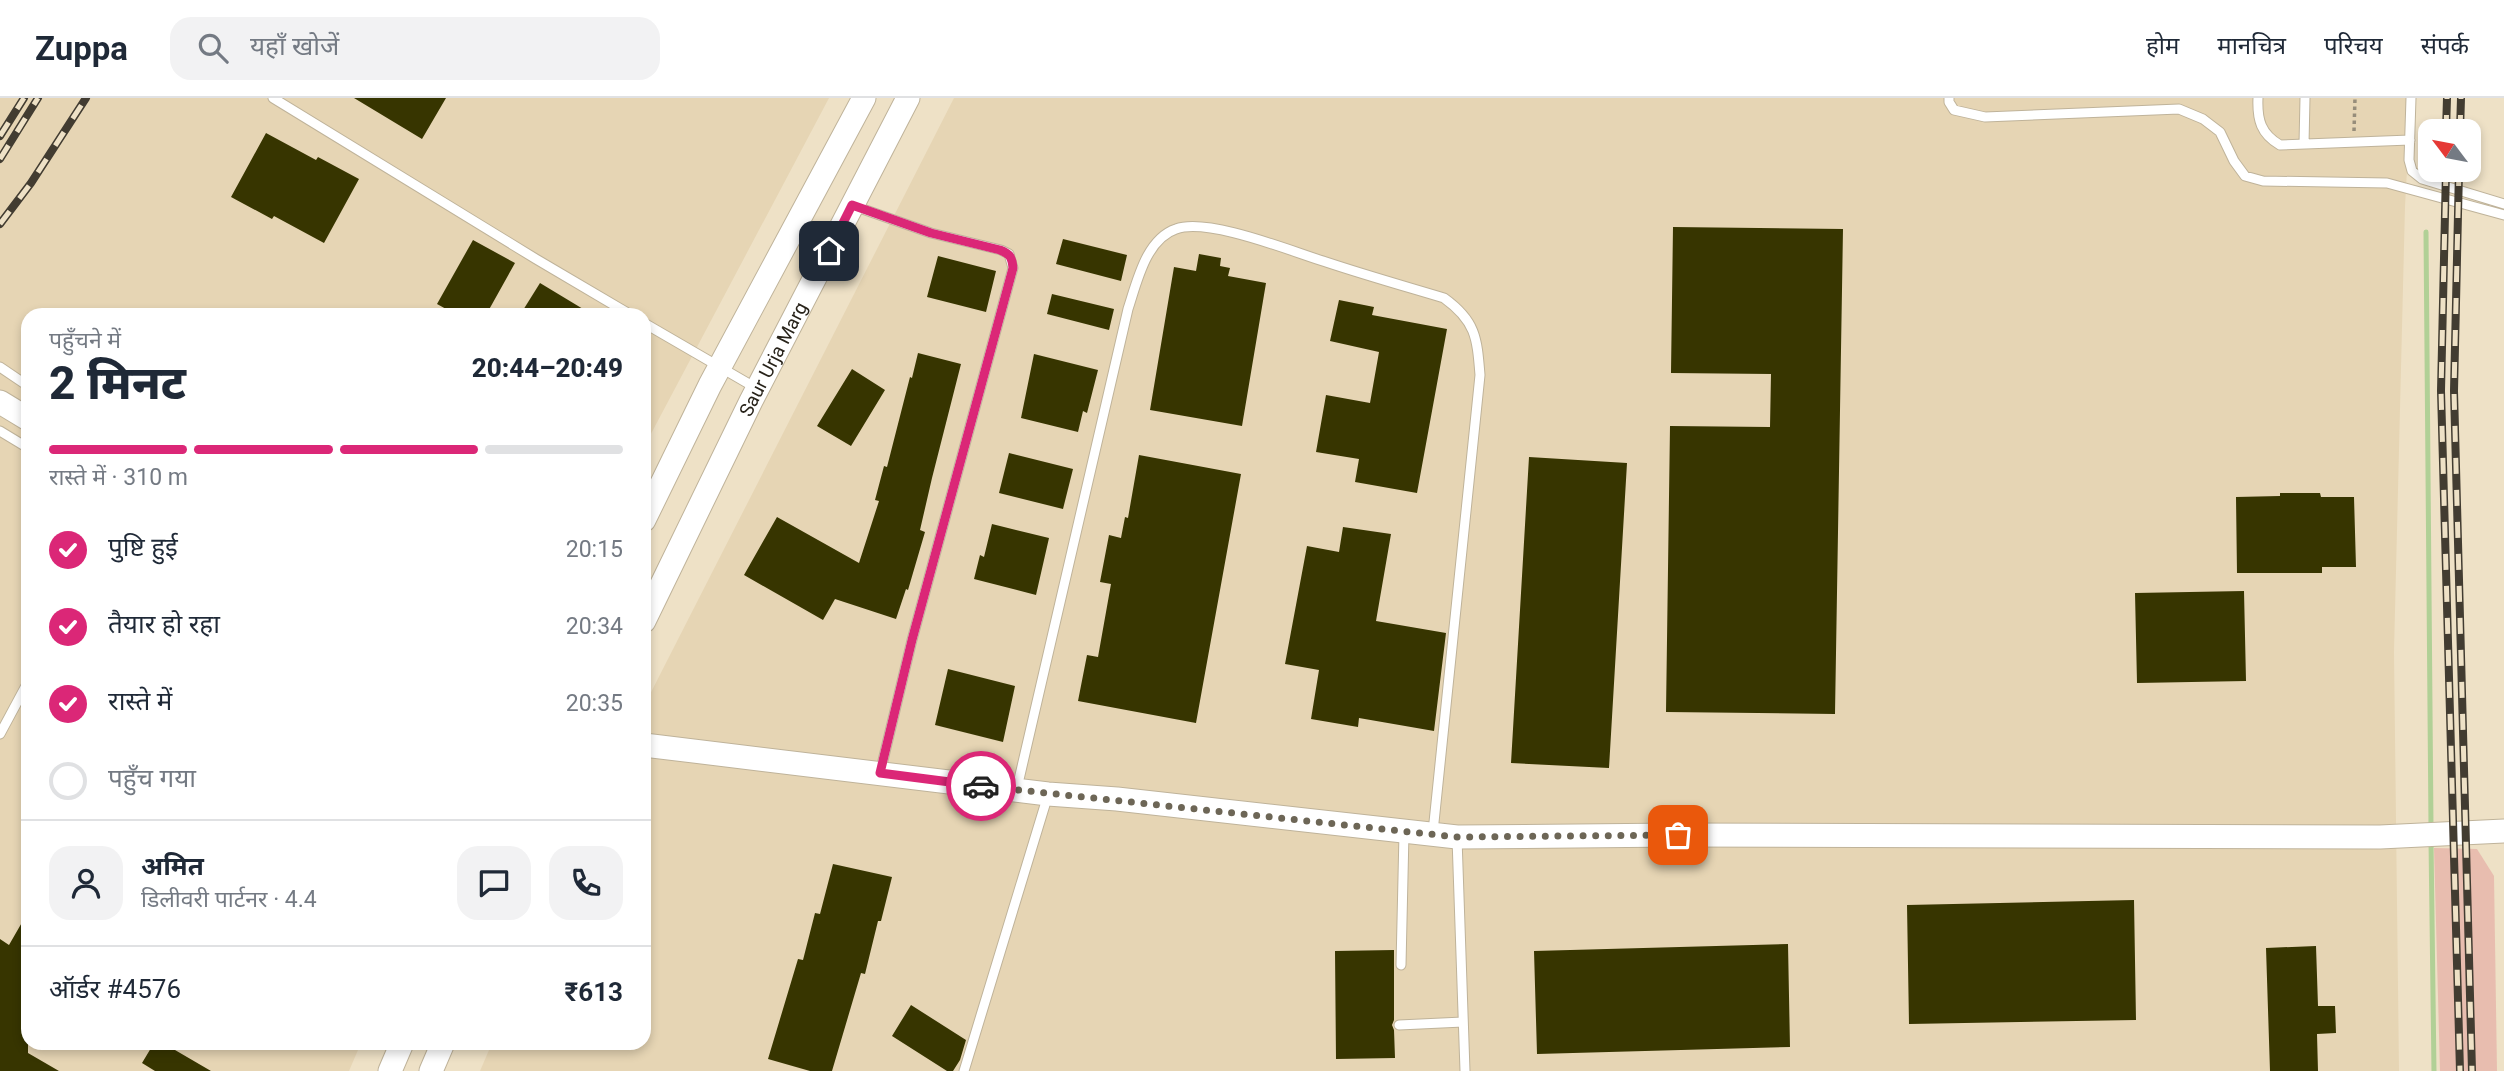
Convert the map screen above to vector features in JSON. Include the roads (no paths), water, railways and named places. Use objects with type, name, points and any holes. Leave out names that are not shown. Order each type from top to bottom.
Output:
[{"type":"street","points":[[651,506],[720,367],[864,98]]},
{"type":"street","name":"Saur Urja Marg","points":[[651,607],[757,389],[908,98]]},
{"type":"street","points":[[0,402],[21,415]]},
{"type":"street","points":[[651,747],[1048,794],[1130,800],[1457,837],[2380,837],[2504,831]]},
{"type":"street","points":[[390,1071],[399,1050]]},
{"type":"street","points":[[431,1071],[440,1050]]},
{"type":"lane","points":[[273,98],[619,308]]},
{"type":"lane","points":[[1949,98],[1954,110],[1985,117],[2179,109],[2203,119],[2220,132],[2234,161],[2245,176],[2263,181],[2388,183],[2504,215]]},
{"type":"lane","points":[[2258,98],[2257,111],[2261,128],[2269,139],[2280,145],[2410,140]]},
{"type":"lane","points":[[2304,144],[2305,98]]},
{"type":"lane","points":[[2411,98],[2412,171],[2422,178],[2504,204]]},
{"type":"lane","points":[[852,205],[931,233],[1000,250],[1009,254],[1013,268],[912,640],[880,773]]},
{"type":"lane","points":[[1016,790],[1128,309],[1139,275],[1155,245],[1163,236],[1177,228],[1192,226],[1282,245],[1324,262],[1444,299],[1459,309],[1471,322],[1477,341],[1480,375],[1433,834]]},
{"type":"lane","points":[[651,327],[757,389]]},
{"type":"lane","points":[[0,368],[21,382]]},
{"type":"lane","points":[[0,432],[21,444]]},
{"type":"lane","points":[[0,734],[21,695]]},
{"type":"lane","points":[[964,1071],[1048,794]]},
{"type":"lane","points":[[1401,965],[1404,831]]},
{"type":"lane","points":[[1457,837],[1465,1071]]},
{"type":"lane","points":[[1399,1024],[1463,1022]]},
{"type":"waterway","points":[[2426,232],[2431,827]]},
{"type":"waterway","points":[[2431,841],[2434,1071]]},
{"type":"railway","points":[[0,136],[24,98]]},
{"type":"railway","points":[[0,159],[38,98]]},
{"type":"railway","points":[[0,224],[31,183],[86,98]]},
{"type":"railway","points":[[2446,119],[2447,98]]},
{"type":"railway","points":[[2460,119],[2461,98]]},
{"type":"railway","points":[[2446,182],[2441,391],[2460,1071]]},
{"type":"railway","points":[[2459,182],[2454,391],[2472,1071]]}]
